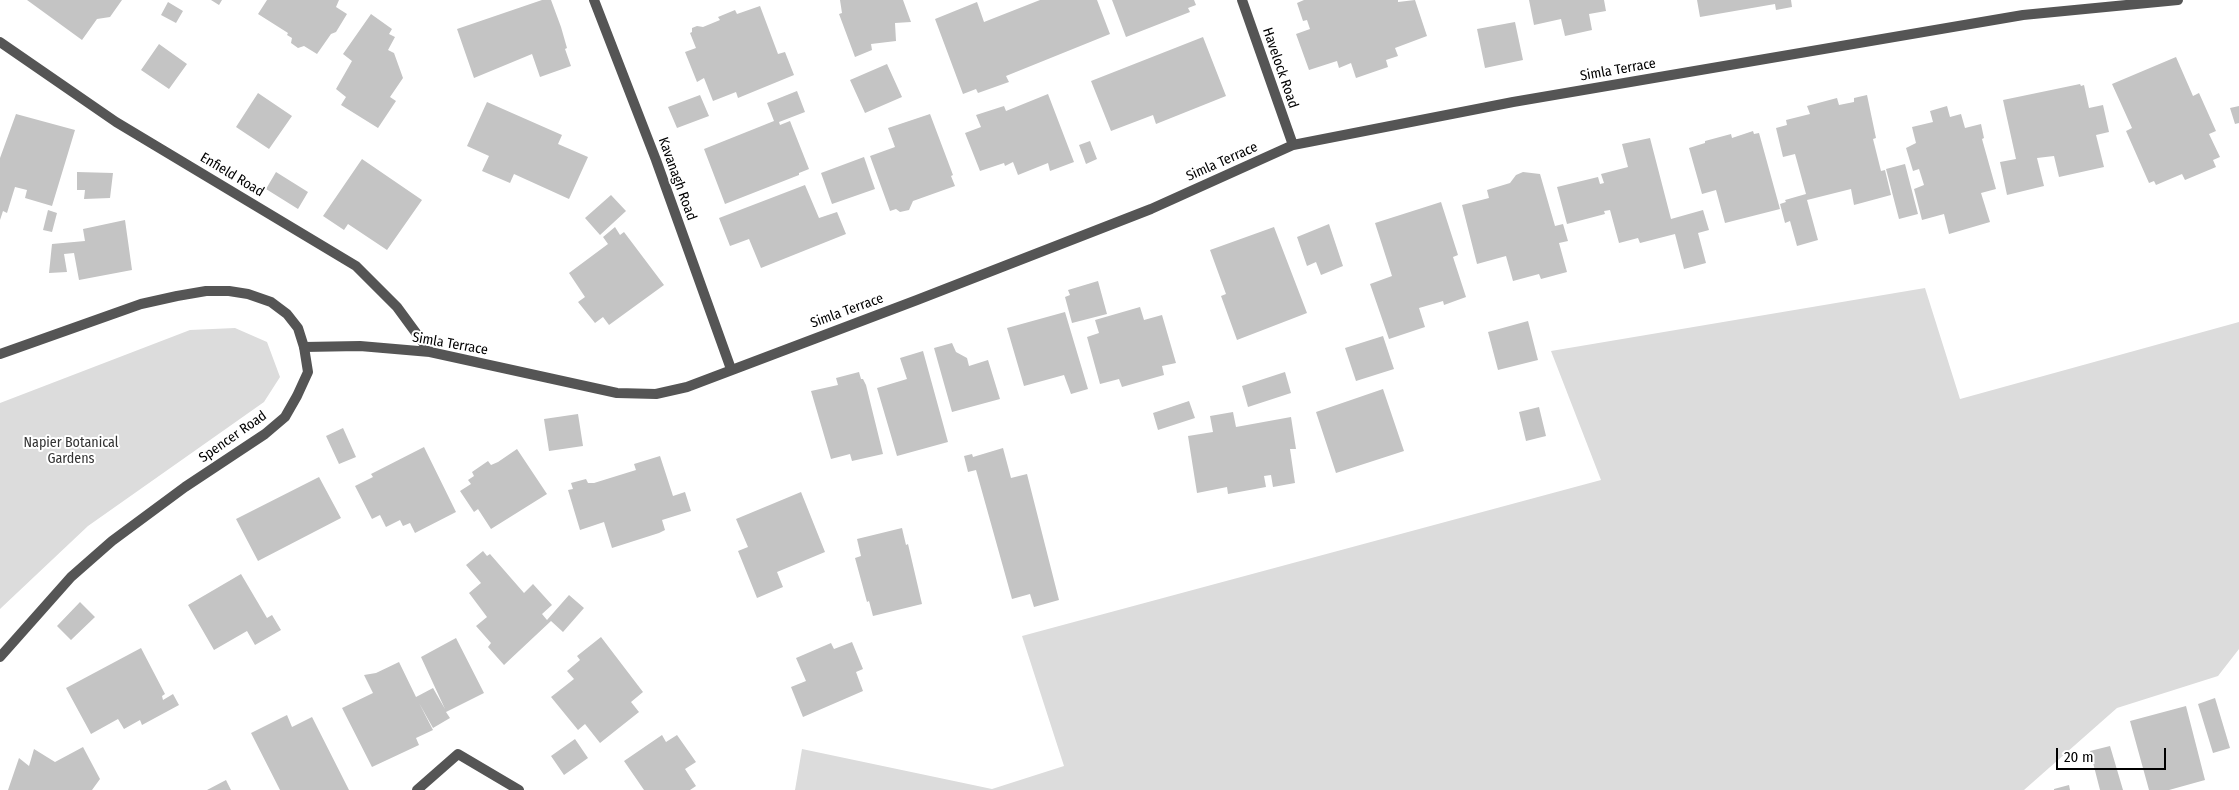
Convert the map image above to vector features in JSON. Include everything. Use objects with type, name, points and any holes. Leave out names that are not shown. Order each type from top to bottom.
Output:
[{"type":"street","name":"Kavanagh Road","points":[[594,0],[656,160],[731,369]]},
{"type":"street","name":"Havelock Road","points":[[1242,0],[1293,145]]},
{"type":"street","name":"Simla Terrace","points":[[304,347],[360,346],[430,352],[617,393],[656,394],[687,387],[1151,209],[1293,145],[1523,100],[2022,15],[2178,0]]},
{"type":"street","name":"Enfield Road","points":[[0,42],[116,122],[356,266],[397,307],[430,352]]},
{"type":"street","name":"Spencer Road","points":[[0,354],[141,304],[206,291],[229,291],[248,294],[271,302],[287,314],[298,328],[304,347],[308,372],[285,417],[265,434],[185,487],[112,541],[71,577],[0,657]]},
{"type":"street","points":[[417,790],[458,754],[519,790]]},
{"type":"green space","points":[[1925,288],[1960,399],[2239,322],[2239,649],[2218,676],[2117,708],[2024,790],[795,790],[802,749],[992,789],[1064,766],[1022,636],[1601,480],[1551,351]]},
{"type":"green space","name":"Napier Botanical Gardens","points":[[235,328],[267,342],[280,377],[264,402],[88,526],[0,609],[0,403],[190,330]]},
{"type":"building","points":[[27,0],[122,0],[110,17],[97,19],[82,40]]},
{"type":"building","points":[[211,0],[222,0],[219,5]]},
{"type":"building","points":[[267,0],[339,0],[336,7],[347,14],[336,32],[331,34],[317,54],[304,46],[298,48],[291,43],[292,38],[287,35],[288,33],[258,14]]},
{"type":"building","points":[[542,0],[551,0],[561,27],[567,48],[565,49],[571,66],[540,77],[532,54],[474,78],[457,29]]},
{"type":"building","points":[[840,0],[903,0],[911,22],[895,23],[896,41],[871,44],[872,50],[855,57],[839,14],[842,13]]},
{"type":"building","points":[[1040,0],[1097,0],[1110,34],[1006,76],[1009,82],[978,93],[976,89],[963,94],[935,19],[977,2],[984,22]]},
{"type":"building","points":[[1112,0],[1194,0],[1196,5],[1188,8],[1190,12],[1126,37]]},
{"type":"building","points":[[1304,0],[1398,0],[1398,2],[1415,0],[1427,36],[1395,48],[1398,56],[1386,60],[1388,67],[1356,78],[1351,63],[1339,68],[1337,61],[1309,70],[1296,34],[1310,29],[1307,20],[1303,21],[1297,3]]},
{"type":"building","points":[[1529,0],[1604,0],[1606,11],[1589,14],[1592,30],[1565,36],[1561,19],[1534,25]]},
{"type":"building","points":[[1697,0],[1791,0],[1792,7],[1776,10],[1775,4],[1700,17]]},
{"type":"building","points":[[168,2],[183,11],[176,23],[161,15]]},
{"type":"building","points":[[760,6],[778,54],[785,52],[794,75],[738,98],[736,92],[713,101],[704,78],[697,82],[685,52],[696,48],[690,33],[692,28],[697,26],[703,27],[720,20],[718,17],[735,10],[737,14]]},
{"type":"building","points":[[371,14],[392,29],[389,34],[395,37],[388,50],[394,53],[403,78],[390,97],[396,101],[378,128],[341,105],[346,97],[336,89],[352,61],[343,54]]},
{"type":"building","points":[[1515,22],[1523,60],[1485,68],[1477,29]]},
{"type":"building","points":[[1203,37],[1226,96],[1156,124],[1153,115],[1111,131],[1091,81]]},
{"type":"building","points":[[159,44],[187,64],[169,89],[141,70]]},
{"type":"building","points":[[2176,57],[2193,96],[2199,93],[2216,131],[2209,134],[2220,157],[2213,160],[2216,167],[2185,180],[2182,174],[2156,185],[2154,181],[2149,183],[2126,131],[2132,128],[2112,84]]},
{"type":"building","points":[[887,64],[902,97],[865,113],[850,80]]},
{"type":"building","points":[[2080,84],[2081,86],[2084,85],[2089,108],[2103,105],[2109,132],[2096,135],[2104,167],[2059,177],[2054,156],[2037,158],[2044,186],[2007,195],[2000,162],[2016,159],[2003,100]]},
{"type":"building","points":[[797,91],[805,112],[779,122],[780,125],[790,121],[809,169],[799,173],[799,175],[725,204],[704,149],[774,121],[767,103]]},
{"type":"building","points":[[258,93],[292,116],[269,149],[236,127]]},
{"type":"building","points":[[1048,94],[1074,162],[1050,171],[1048,163],[1018,175],[1013,162],[1005,166],[1004,163],[980,171],[965,133],[981,127],[976,115],[1004,106],[1006,111]]},
{"type":"building","points":[[700,95],[709,116],[677,128],[668,107]]},
{"type":"building","points":[[1867,95],[1876,138],[1873,139],[1881,171],[1885,170],[1891,195],[1854,205],[1851,189],[1807,200],[1818,240],[1797,246],[1790,221],[1785,223],[1780,204],[1786,202],[1785,200],[1806,194],[1795,154],[1783,157],[1776,128],[1787,125],[1786,120],[1810,114],[1807,106],[1837,98],[1839,105],[1854,102],[1854,98]]},
{"type":"building","points":[[487,102],[562,135],[558,144],[588,157],[569,199],[514,174],[510,183],[482,171],[489,156],[467,146]]},
{"type":"building","points":[[1947,106],[1950,117],[1961,114],[1965,128],[1981,124],[1984,138],[1982,139],[1996,189],[1981,193],[1990,222],[1949,234],[1944,214],[1922,220],[1914,189],[1924,185],[1919,169],[1913,171],[1906,148],[1916,143],[1912,127],[1933,122],[1930,111]]},
{"type":"building","points":[[2239,106],[2239,123],[2235,124],[2230,108]]},
{"type":"building","points":[[16,114],[75,130],[52,206],[25,198],[27,190],[15,187],[7,213],[3,211],[0,220],[0,158]]},
{"type":"building","points":[[930,114],[953,175],[951,176],[955,186],[913,201],[909,210],[900,212],[896,209],[890,211],[870,156],[895,147],[888,128]]},
{"type":"building","points":[[1753,131],[1754,134],[1759,133],[1780,209],[1725,223],[1716,190],[1702,194],[1689,148],[1705,143],[1705,141],[1731,134],[1732,138]]},
{"type":"building","points":[[1650,138],[1671,219],[1703,210],[1709,230],[1698,233],[1706,263],[1684,269],[1675,234],[1640,243],[1638,238],[1619,243],[1610,210],[1604,211],[1605,214],[1567,224],[1557,187],[1598,177],[1600,184],[1604,183],[1601,174],[1628,167],[1622,144]]},
{"type":"building","points":[[1090,141],[1097,159],[1086,164],[1079,145]]},
{"type":"building","points":[[864,157],[875,189],[832,204],[821,173]]},
{"type":"building","points":[[362,159],[422,200],[387,250],[348,224],[344,230],[323,216]]},
{"type":"building","points":[[1905,164],[1918,214],[1899,219],[1886,169]]},
{"type":"building","points":[[77,172],[113,173],[110,198],[84,199],[85,190],[77,190]]},
{"type":"building","points":[[276,172],[308,192],[298,209],[266,189]]},
{"type":"building","points":[[1523,172],[1540,174],[1555,226],[1563,224],[1568,241],[1559,243],[1567,272],[1541,279],[1539,274],[1513,281],[1506,256],[1477,264],[1462,205],[1489,198],[1487,190],[1510,183],[1516,175]]},
{"type":"building","points":[[805,185],[819,218],[837,212],[846,234],[761,268],[749,239],[730,246],[719,218]]},
{"type":"building","points":[[611,195],[626,211],[600,235],[585,218]]},
{"type":"building","points":[[1441,202],[1458,255],[1453,257],[1466,297],[1444,305],[1443,301],[1419,308],[1425,327],[1389,339],[1370,284],[1392,276],[1375,223]]},
{"type":"building","points":[[48,210],[57,213],[52,232],[43,230]]},
{"type":"building","points":[[125,220],[132,270],[79,280],[74,253],[64,254],[67,272],[49,273],[52,244],[85,241],[83,229]]},
{"type":"building","points":[[1329,224],[1343,266],[1321,275],[1316,262],[1307,266],[1297,237]]},
{"type":"building","points":[[615,227],[620,235],[624,232],[664,285],[609,325],[603,317],[595,323],[578,302],[585,297],[569,273],[608,244],[603,237]]},
{"type":"building","points":[[1274,227],[1307,313],[1237,340],[1221,296],[1226,294],[1210,250]]},
{"type":"building","points":[[1098,281],[1107,314],[1072,323],[1065,297],[1070,295],[1068,290]]},
{"type":"building","points":[[1140,307],[1144,320],[1162,315],[1176,363],[1162,366],[1164,375],[1122,387],[1119,379],[1100,384],[1087,337],[1099,333],[1095,320]]},
{"type":"building","points":[[1065,312],[1088,389],[1071,394],[1064,375],[1024,386],[1007,328]]},
{"type":"building","points":[[1528,321],[1538,360],[1498,370],[1488,332]]},
{"type":"building","points":[[1383,336],[1394,369],[1356,381],[1345,348]]},
{"type":"building","points":[[952,343],[956,352],[967,358],[969,366],[988,360],[1000,399],[952,412],[934,348]]},
{"type":"building","points":[[923,351],[948,442],[897,456],[877,388],[907,379],[900,358]]},
{"type":"building","points":[[859,372],[861,379],[863,379],[866,385],[883,454],[852,461],[850,454],[831,459],[811,391],[838,385],[836,378]]},
{"type":"building","points":[[1285,372],[1291,393],[1248,407],[1242,386]]},
{"type":"building","points":[[1383,389],[1404,451],[1336,473],[1316,412]]},
{"type":"building","points":[[1189,401],[1195,418],[1158,430],[1153,413]]},
{"type":"building","points":[[1539,407],[1546,436],[1526,441],[1519,412]]},
{"type":"building","points":[[1233,412],[1236,427],[1291,417],[1296,449],[1290,449],[1295,483],[1273,487],[1271,475],[1264,476],[1266,487],[1228,494],[1227,487],[1197,493],[1188,436],[1213,432],[1210,416]]},
{"type":"building","points":[[578,414],[583,446],[549,451],[544,419]]},
{"type":"building","points":[[343,428],[356,457],[339,464],[326,436]]},
{"type":"building","points":[[424,447],[456,512],[415,533],[410,523],[403,526],[400,520],[386,527],[380,515],[372,519],[355,486],[373,477],[371,474]]},
{"type":"building","points":[[1003,448],[1011,478],[1027,474],[1059,600],[1034,607],[1030,594],[1012,599],[976,470],[968,472],[964,456],[972,454],[973,457]]},
{"type":"building","points":[[517,449],[547,494],[491,529],[478,509],[474,512],[460,491],[471,484],[468,480],[474,476],[472,472],[488,461],[491,465],[498,462]]},
{"type":"building","points":[[660,456],[673,496],[685,492],[691,511],[662,520],[665,530],[659,533],[612,548],[604,522],[580,530],[568,490],[573,489],[571,483],[586,479],[588,483],[594,483],[636,470],[634,464]]},
{"type":"building","points":[[319,477],[341,518],[258,561],[236,519]]},
{"type":"building","points":[[801,492],[825,552],[777,572],[783,587],[757,598],[738,551],[748,547],[736,519]]},
{"type":"building","points":[[902,528],[906,545],[908,544],[922,604],[873,616],[869,601],[867,602],[855,558],[861,556],[857,539]]},
{"type":"building","points":[[483,551],[487,556],[490,554],[524,593],[533,584],[552,605],[542,614],[547,620],[569,595],[584,608],[563,632],[551,621],[504,665],[488,647],[491,643],[476,626],[487,617],[469,593],[481,583],[466,565]]},
{"type":"building","points":[[241,574],[267,618],[272,615],[281,630],[255,645],[247,631],[214,650],[188,605]]},
{"type":"building","points":[[80,602],[95,617],[71,640],[57,626]]},
{"type":"building","points":[[601,637],[643,692],[631,702],[639,712],[600,743],[585,724],[578,730],[551,697],[574,679],[567,671],[580,660],[577,656]]},
{"type":"building","points":[[456,638],[484,693],[446,712],[450,718],[433,728],[419,703],[433,730],[416,738],[419,745],[372,767],[342,708],[373,693],[364,675],[376,673],[399,662],[416,697],[433,688],[445,709],[421,657]]},
{"type":"building","points":[[852,642],[863,669],[856,672],[863,691],[803,717],[791,687],[806,681],[796,658],[831,643],[834,649]]},
{"type":"building","points":[[141,648],[165,694],[162,696],[163,700],[173,694],[179,705],[142,725],[140,720],[124,729],[118,719],[91,734],[66,688]]},
{"type":"building","points":[[2215,698],[2230,748],[2213,753],[2198,704]]},
{"type":"building","points":[[2186,706],[2205,780],[2169,790],[2149,790],[2130,721]]},
{"type":"building","points":[[287,715],[292,727],[312,717],[349,790],[280,790],[251,733]]},
{"type":"building","points":[[662,735],[666,742],[677,735],[696,762],[685,769],[696,786],[690,790],[644,790],[624,761]]},
{"type":"building","points":[[575,739],[588,758],[564,775],[551,756]]},
{"type":"building","points":[[2110,746],[2123,790],[2100,790],[2090,751]]},
{"type":"building","points":[[83,747],[100,779],[92,790],[8,790],[19,758],[29,766],[34,749],[55,762]]},
{"type":"building","points":[[226,780],[231,790],[207,790]]},
{"type":"building","points":[[2069,785],[2070,790],[2054,790],[2054,789]]}]
